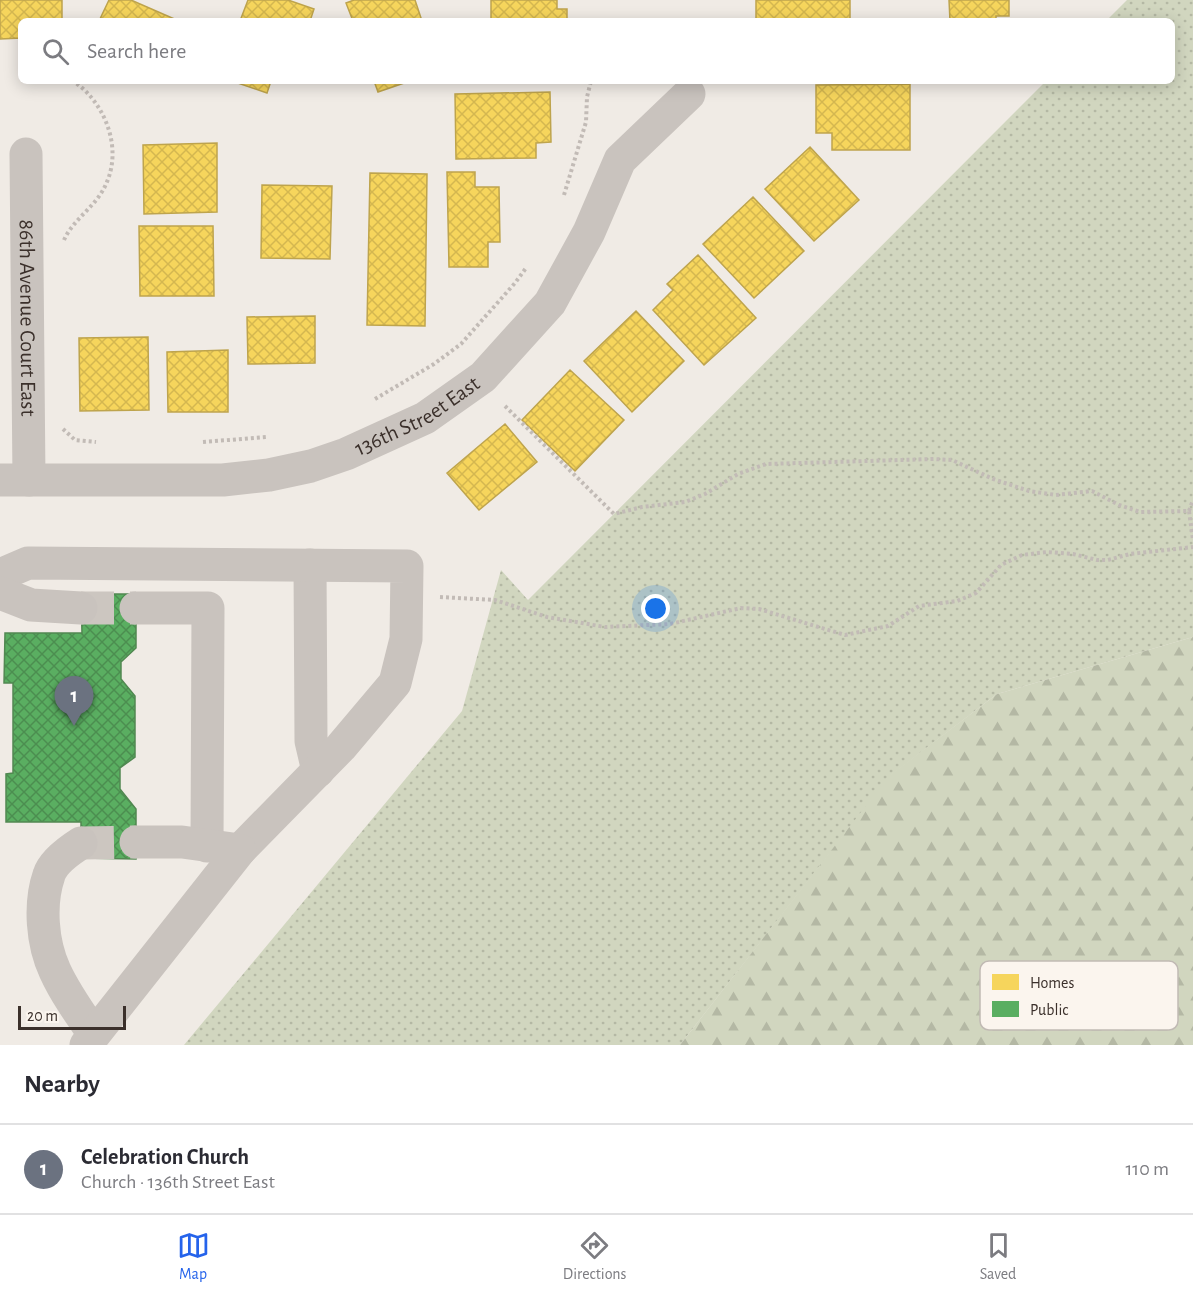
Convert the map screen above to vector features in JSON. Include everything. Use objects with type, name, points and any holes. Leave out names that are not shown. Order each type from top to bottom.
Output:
[{"type":"street","name":"136th Street East","points":[[15,480],[223,480],[269,475],[346,454],[425,418],[480,379],[550,303],[589,232],[620,160],[688,94]]},
{"type":"street","name":"86th Avenue Court East","points":[[15,480],[26,154]]},
{"type":"street","points":[[0,575],[28,563],[406,566],[406,639],[395,683],[342,747],[240,850],[90,1040],[54,970],[45,938],[43,904],[49,873],[69,850],[81,843]]},
{"type":"street","points":[[207,846],[208,564]]},
{"type":"street","points":[[310,565],[311,741],[318,771]]},
{"type":"street","points":[[0,593],[31,605],[81,608]]},
{"type":"street","points":[[136,608],[208,608]]},
{"type":"street","points":[[136,842],[182,842],[240,850]]},
{"type":"path","points":[[63,245],[64,238],[106,185],[112,165],[107,124],[87,90],[78,84]]},
{"type":"path","points":[[562,200],[586,122],[590,84]]},
{"type":"path","points":[[375,400],[434,364],[461,344],[527,267]]},
{"type":"path","points":[[480,379],[614,514],[642,507],[685,502],[705,494],[738,474],[766,464],[934,459],[952,460],[993,479],[1029,491],[1056,495],[1092,491],[1140,512],[1189,511]]},
{"type":"path","points":[[60,421],[62,428],[75,440],[101,443]]},
{"type":"path","points":[[196,443],[268,437]]},
{"type":"path","points":[[1193,500],[1189,511],[1193,540]]},
{"type":"path","points":[[429,596],[495,600],[547,617],[605,627],[670,624],[741,608],[759,609],[845,635],[888,626],[919,606],[957,601],[976,593],[1001,565],[1022,555],[1047,552],[1108,560],[1130,554],[1193,547]]},
{"type":"green space","points":[[1127,0],[1193,0],[1193,637],[997,694],[890,776],[680,1045],[184,1045],[462,711],[501,570],[528,600],[1043,84],[1175,84],[1175,18],[1109,18]]},
{"type":"green space","points":[[1193,637],[1193,1045],[680,1045],[889,776],[997,694]]},
{"type":"building: Homes","points":[[0,0],[62,0],[62,18],[18,18],[18,38],[0,39]]},
{"type":"building: Homes","points":[[109,0],[131,0],[172,18],[100,18]]},
{"type":"building: Homes","points":[[248,0],[288,0],[314,9],[311,18],[241,18]]},
{"type":"building: Homes","points":[[354,0],[415,0],[421,18],[352,18],[346,3]]},
{"type":"building: Homes","points":[[491,0],[557,0],[557,9],[567,9],[567,18],[491,18]]},
{"type":"building: Homes","points":[[756,0],[850,0],[850,18],[756,18]]},
{"type":"building: Homes","points":[[949,0],[1009,0],[1009,16],[950,18]]},
{"type":"building: Homes","points":[[241,84],[270,84],[267,93]]},
{"type":"building: Homes","points":[[375,84],[401,84],[378,92]]},
{"type":"building: Homes","points":[[910,84],[910,150],[832,150],[832,133],[816,133],[816,85]]},
{"type":"building: Homes","points":[[550,92],[551,142],[536,143],[536,158],[456,159],[455,94]]},
{"type":"building: Homes","points":[[217,143],[217,212],[144,214],[143,145]]},
{"type":"building: Homes","points":[[810,147],[859,200],[814,241],[765,189]]},
{"type":"building: Homes","points":[[447,172],[475,172],[475,187],[499,187],[500,242],[488,242],[488,267],[449,267]]},
{"type":"building: Homes","points":[[370,173],[427,174],[425,326],[367,325]]},
{"type":"building: Homes","points":[[262,185],[332,186],[330,259],[261,258]]},
{"type":"building: Homes","points":[[753,197],[804,251],[754,298],[703,244]]},
{"type":"building: Homes","points":[[139,226],[213,226],[214,296],[140,296]]},
{"type":"building: Homes","points":[[698,255],[756,318],[704,365],[653,310],[673,290],[667,284]]},
{"type":"building: Homes","points":[[636,311],[684,361],[632,412],[584,361]]},
{"type":"building: Homes","points":[[315,316],[315,363],[248,364],[247,317]]},
{"type":"building: Homes","points":[[148,337],[149,410],[80,411],[79,338]]},
{"type":"building: Homes","points":[[228,350],[228,412],[168,412],[167,352]]},
{"type":"building: Homes","points":[[570,370],[624,420],[575,471],[522,420]]},
{"type":"building: Homes","points":[[505,424],[537,462],[479,510],[447,473]]},
{"type":"building: Public","points":[[81,594],[136,594],[136,648],[121,662],[121,679],[135,696],[135,757],[120,768],[120,789],[136,809],[136,859],[81,858],[81,822],[6,822],[6,774],[13,773],[13,683],[4,683],[5,633],[82,633]]},
{"type":"tunnel","points":[[81,608],[136,608]]},
{"type":"tunnel","points":[[81,843],[136,842]]},
{"type":"place","name":"Celebration Church","points":[[74,726]]}]
